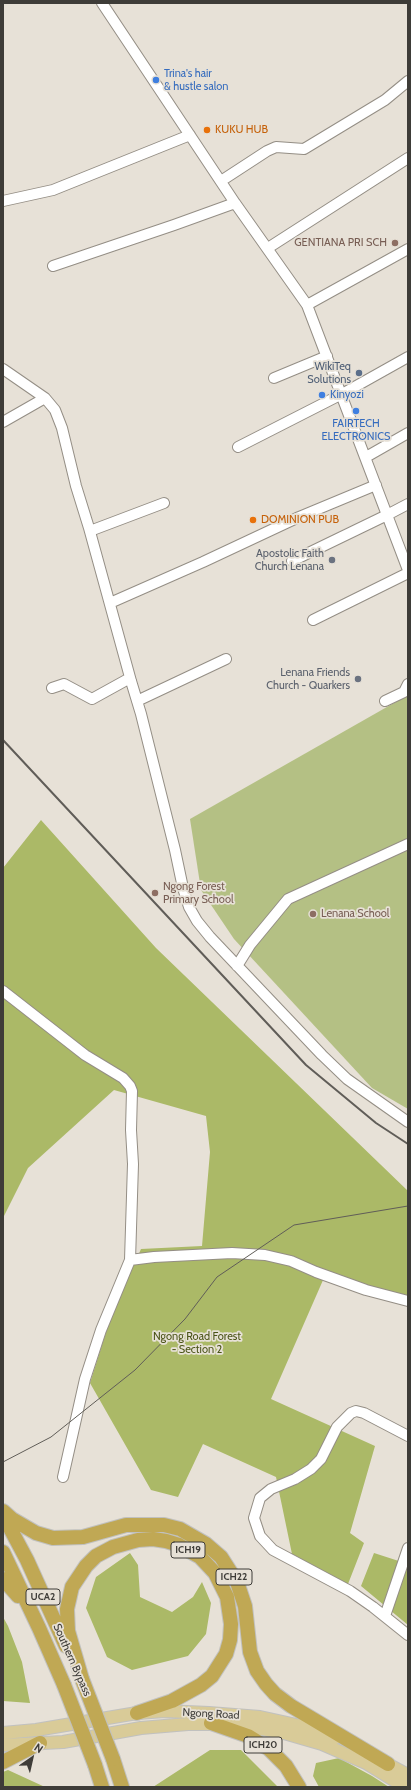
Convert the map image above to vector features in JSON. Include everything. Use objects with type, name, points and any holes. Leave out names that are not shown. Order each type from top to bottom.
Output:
[{"type":"highway","name":"ICH22","points":[[3,1511],[28,1529],[53,1538],[83,1537],[126,1525],[164,1525],[180,1529],[206,1544],[221,1557],[237,1582],[245,1606],[250,1652],[257,1671],[266,1684],[275,1694],[291,1706],[388,1764]]},
{"type":"highway","name":"Southern Bypass","points":[[3,1515],[26,1560],[82,1680],[113,1759],[122,1787]]},
{"type":"highway","name":"ICH19","points":[[82,1680],[68,1631],[67,1610],[72,1587],[86,1566],[96,1556],[113,1547],[138,1540],[166,1541],[179,1545],[200,1557],[215,1573],[227,1597],[231,1624],[226,1654],[212,1676],[201,1685],[172,1702],[137,1713]]},
{"type":"highway","name":"Southern Bypass","points":[[3,1552],[40,1628],[96,1765],[102,1787]]},
{"type":"highway","points":[[3,1579],[29,1608]]},
{"type":"highway","name":"ICH20","points":[[211,1723],[248,1736],[269,1749],[286,1766],[298,1787]]},
{"type":"highway","points":[[3,1762],[40,1743]]},
{"type":"main road","name":"Ngong Road","points":[[3,1733],[36,1730],[137,1713],[165,1711],[209,1712],[260,1717],[320,1731],[408,1775]]},
{"type":"main road","name":"Ngong Road","points":[[3,1745],[63,1742],[141,1728],[211,1723],[257,1728],[310,1740],[366,1763],[405,1787]]},
{"type":"street","points":[[102,3],[235,203],[307,305],[387,515],[405,552],[408,571],[313,620]]},
{"type":"street","points":[[221,181],[266,151],[276,147],[304,149],[385,100],[408,81]]},
{"type":"street","points":[[3,201],[53,190],[190,136]]},
{"type":"street","points":[[268,248],[408,158]]},
{"type":"street","points":[[53,266],[235,203]]},
{"type":"street","points":[[307,305],[408,249]]},
{"type":"street","points":[[274,378],[327,356]]},
{"type":"street","points":[[238,447],[342,394],[408,357]]},
{"type":"street","points":[[3,369],[45,398],[54,410],[62,428],[76,486],[137,701],[189,907],[197,921],[210,937],[347,1079],[408,1122]]},
{"type":"street","points":[[3,422],[45,398]]},
{"type":"street","points":[[366,457],[408,433]]},
{"type":"street","points":[[110,603],[203,562],[298,517],[376,485]]},
{"type":"street","points":[[90,531],[164,503]]},
{"type":"street","points":[[292,561],[408,504]]},
{"type":"street","points":[[137,701],[226,659]]},
{"type":"street","points":[[52,688],[64,684],[92,699],[130,678]]},
{"type":"street","points":[[385,701],[404,692],[408,684]]},
{"type":"street","points":[[237,966],[250,945],[288,899],[408,844]]},
{"type":"street","points":[[3,990],[84,1055],[123,1078],[130,1086],[132,1097],[131,1117],[133,1164],[130,1260],[101,1330],[85,1379],[63,1476]]},
{"type":"street","points":[[130,1260],[154,1257],[232,1253],[265,1255],[291,1262],[366,1290],[408,1301]]},
{"type":"street","points":[[408,1436],[364,1413],[356,1411],[351,1413],[337,1427],[321,1458],[311,1469],[295,1479],[271,1489],[260,1498],[254,1518],[260,1536],[273,1550],[350,1591],[385,1616],[408,1635]]},
{"type":"street","points":[[385,1616],[408,1548]]},
{"type":"green space","name":"Lenana School","points":[[408,695],[408,1109],[372,1088],[234,939],[201,890],[190,819]]},
{"type":"green space","name":"Ngong Road Forest - Section 2","points":[[41,820],[156,948],[408,1191],[408,1302],[327,1271],[271,1399],[375,1446],[350,1533],[364,1543],[348,1584],[292,1554],[276,1477],[203,1444],[178,1497],[151,1490],[90,1383],[112,1313],[141,1249],[202,1246],[210,1152],[206,1116],[114,1090],[28,1168],[3,1218],[3,868]]},
{"type":"green space","points":[[130,1553],[138,1565],[140,1597],[172,1612],[193,1597],[202,1582],[211,1603],[206,1634],[188,1656],[132,1670],[107,1657],[86,1608],[96,1577]]},
{"type":"green space","points":[[374,1553],[408,1564],[408,1625],[361,1586]]},
{"type":"green space","points":[[3,1617],[22,1662],[30,1703],[3,1701]]},
{"type":"green space","points":[[210,1750],[241,1750],[278,1787],[153,1787]]},
{"type":"green space","points":[[339,1758],[389,1787],[319,1787],[313,1776],[316,1763]]},
{"type":"green space","points":[[8,1770],[45,1787],[3,1787],[3,1772]]},
{"type":"tram line","points":[[3,1462],[51,1437],[135,1370],[185,1319],[217,1277],[294,1225],[408,1206]]},
{"type":"railway","points":[[3,740],[306,1065],[376,1123],[408,1144]]},
{"type":"place","name":"Trina's hair & hustle salon","points":[[156,80]]},
{"type":"place","name":"KUKU HUB","points":[[207,130]]},
{"type":"place","name":"GENTIANA PRI SCH","points":[[395,243]]},
{"type":"place","name":"WikiTeq Solutions","points":[[359,373]]},
{"type":"place","name":"Kinyozi","points":[[322,395]]},
{"type":"place","name":"FAIRTECH ELECTRONICS","points":[[356,411]]},
{"type":"place","name":"DOMINION PUB","points":[[253,520]]},
{"type":"place","name":"Apostolic Faith Church Lenana","points":[[332,560]]},
{"type":"place","name":"Lenana Friends Church - Quarkers","points":[[358,679]]},
{"type":"place","name":"Ngong Forest Primary School","points":[[155,893]]},
{"type":"place","name":"Lenana School","points":[[313,914]]}]
